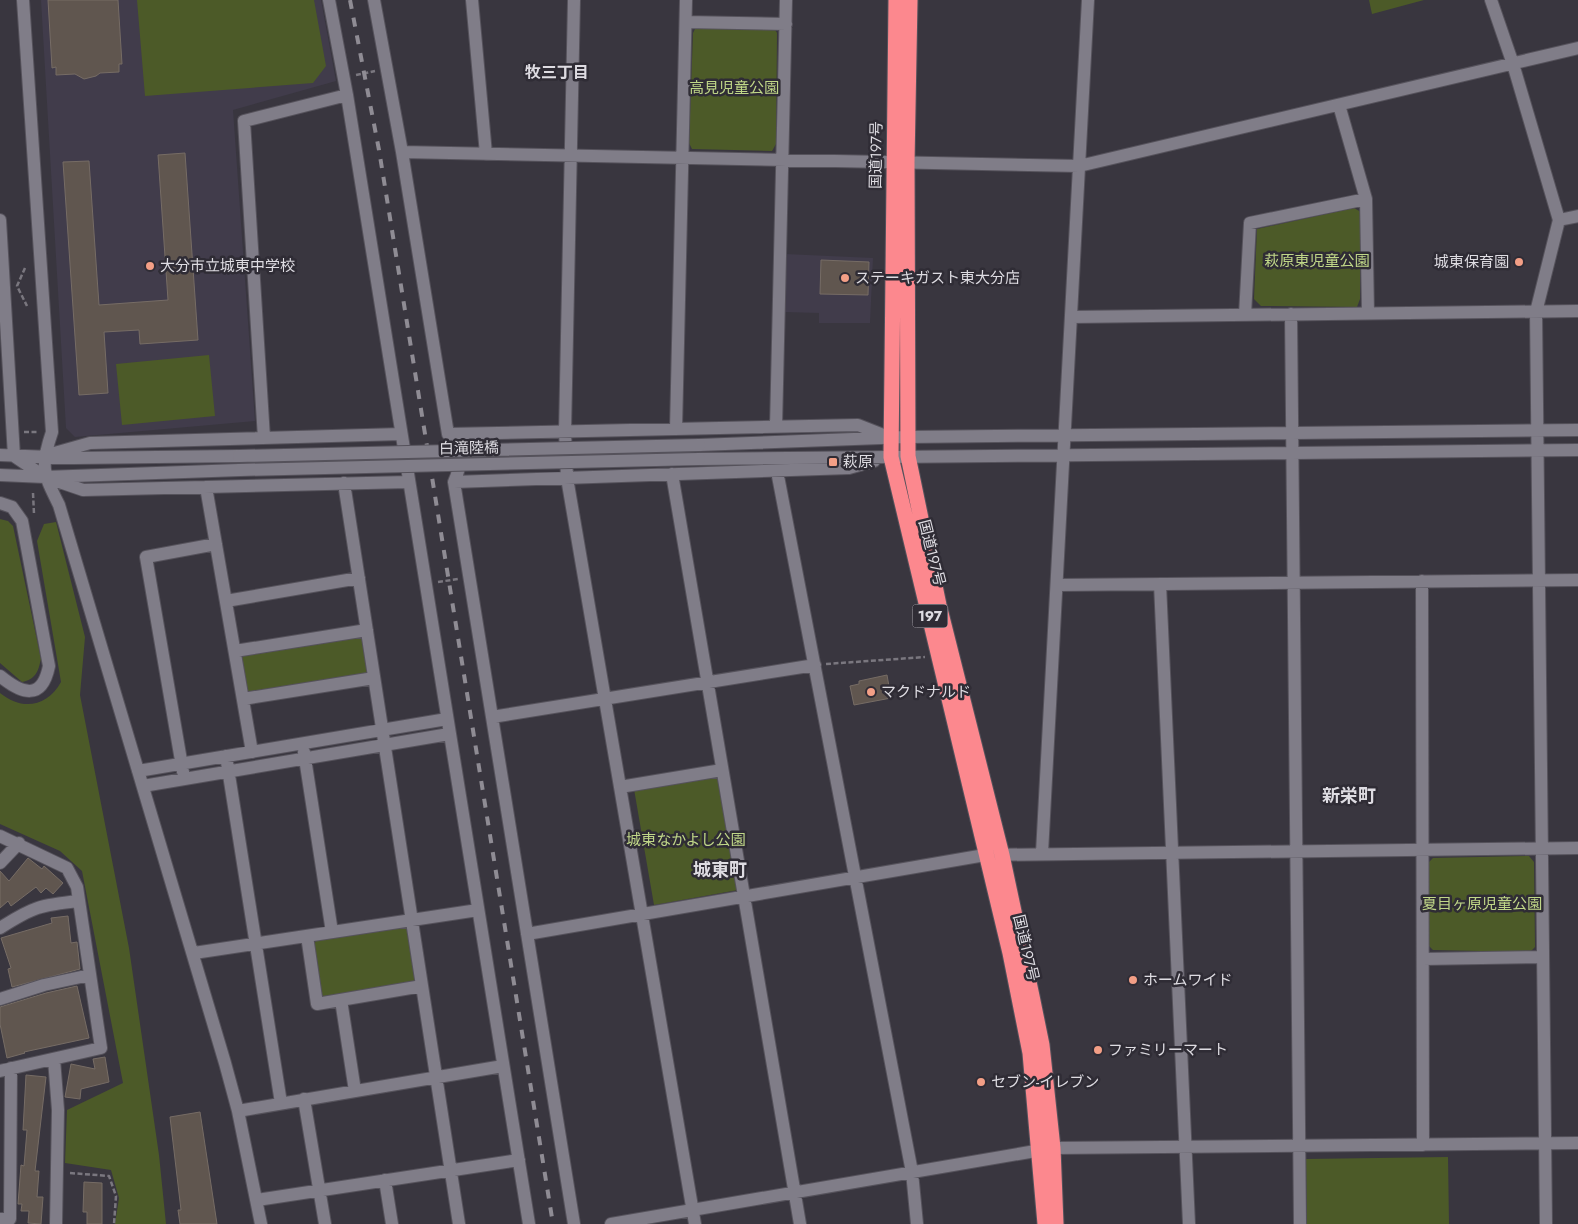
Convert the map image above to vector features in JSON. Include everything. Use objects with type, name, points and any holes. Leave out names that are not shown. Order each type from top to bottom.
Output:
[{"type":"highway","name":"国道197号","points":[[896,0],[908,456],[939,605],[1002,855],[1042,1046],[1046,1149],[1045,1224]]},
{"type":"highway","name":"国道197号","points":[[910,0],[900,162],[890,438],[891,457],[1010,954],[1030,1053],[1056,1224]]},
{"type":"street","points":[[24,0],[52,432],[44,456],[45,477],[59,505],[194,953],[238,1110],[261,1224]]},
{"type":"street","points":[[329,0],[347,95],[529,1224]]},
{"type":"street","points":[[374,0],[402,152],[448,434],[457,443],[460,470],[454,482],[574,1224]]},
{"type":"street","points":[[472,0],[486,154]]},
{"type":"street","points":[[574,0],[569,156],[565,432],[567,478],[695,1224]]},
{"type":"street","points":[[676,429],[686,0]]},
{"type":"street","points":[[776,427],[786,0]]},
{"type":"street","points":[[1042,853],[1088,0]]},
{"type":"street","points":[[1492,0],[1559,220],[1536,312],[1536,450],[1546,1224]]},
{"type":"street","points":[[686,22],[786,24]]},
{"type":"street","points":[[402,152],[1079,166],[1578,48]]},
{"type":"street","points":[[264,438],[244,121],[347,95]]},
{"type":"street","points":[[1338,105],[1366,199],[1368,313]]},
{"type":"street","points":[[1246,315],[1250,224],[1366,199]]},
{"type":"street","points":[[1559,220],[1578,216]]},
{"type":"street","points":[[0,220],[14,456]]},
{"type":"street","points":[[1071,316],[1578,311]]},
{"type":"street","points":[[1291,314],[1300,1224]]},
{"type":"street","points":[[448,434],[858,425],[890,438]]},
{"type":"street","points":[[0,456],[75,458],[239,456],[699,445],[907,437],[1578,430]]},
{"type":"street","points":[[44,456],[90,442],[401,434]]},
{"type":"street","points":[[454,482],[849,468],[891,457],[908,456],[1578,450]]},
{"type":"street","points":[[14,456],[45,477],[83,490],[408,482]]},
{"type":"street","name":"白滝陸橋","points":[[45,477],[240,470],[699,459],[891,457]]},
{"type":"street","points":[[777,471],[912,1172],[917,1224]]},
{"type":"street","points":[[672,474],[800,1224]]},
{"type":"street","points":[[0,475],[45,477]]},
{"type":"street","points":[[344,483],[459,1224]]},
{"type":"street","points":[[206,487],[252,752]]},
{"type":"street","points":[[0,503],[12,507],[22,521],[49,666],[46,681],[38,689],[26,691],[16,688],[0,676]]},
{"type":"street","points":[[184,779],[146,557],[216,544]]},
{"type":"street","points":[[226,601],[359,578]]},
{"type":"street","points":[[1057,585],[1578,580]]},
{"type":"street","points":[[1422,581],[1424,1144]]},
{"type":"street","points":[[1160,584],[1188,1224]]},
{"type":"street","points":[[235,651],[367,630]]},
{"type":"street","points":[[492,718],[815,665]]},
{"type":"street","points":[[243,699],[374,678]]},
{"type":"street","points":[[138,771],[447,719]]},
{"type":"street","points":[[143,786],[449,734]]},
{"type":"street","points":[[303,743],[332,932]]},
{"type":"street","points":[[226,756],[281,1103]]},
{"type":"street","points":[[620,787],[722,770]]},
{"type":"street","points":[[0,836],[19,843],[67,868],[73,875],[79,901],[101,1048],[6,1070],[10,1218],[0,1219]]},
{"type":"street","points":[[0,863],[19,843]]},
{"type":"street","points":[[527,934],[985,855],[1578,848]]},
{"type":"street","points":[[0,928],[29,909],[46,904],[79,901]]},
{"type":"street","points":[[194,953],[478,910]]},
{"type":"street","points":[[307,936],[317,1004],[422,986]]},
{"type":"street","points":[[1423,958],[1542,958]]},
{"type":"street","points":[[0,999],[44,986],[90,976]]},
{"type":"street","points":[[342,1000],[355,1091]]},
{"type":"street","points":[[54,1059],[58,1110],[56,1224]]},
{"type":"street","points":[[238,1110],[503,1066]]},
{"type":"street","points":[[304,1100],[325,1224]]},
{"type":"street","points":[[611,1224],[1046,1149],[1578,1143]]},
{"type":"street","points":[[257,1200],[519,1160]]},
{"type":"street","points":[[385,1180],[392,1224]]},
{"type":"path","points":[[344,78],[386,68]]},
{"type":"path","points":[[25,268],[17,286],[27,306]]},
{"type":"path","points":[[23,432],[39,432]]},
{"type":"path","points":[[425,585],[469,577]]},
{"type":"path","points":[[815,665],[939,656]]},
{"type":"path","points":[[57,1173],[109,1176],[116,1196],[114,1224]]},
{"type":"shaded area","name":"大分市立城東中学校","points":[[41,0],[321,0],[336,81],[233,110],[255,421],[75,437],[66,428]]},
{"type":"shaded area","name":"ステーキガスト東大分店","points":[[785,254],[873,258],[870,323],[819,323],[819,313],[785,312]]},
{"type":"green space","points":[[137,0],[314,0],[326,66],[313,83],[145,96]]},
{"type":"green space","points":[[1369,0],[1424,0],[1372,14]]},
{"type":"green space","name":"高見児童公園","points":[[696,27],[774,28],[777,33],[776,144],[772,151],[692,149],[689,143],[693,33]]},
{"type":"green space","name":"萩原東児童公園","points":[[1354,208],[1361,212],[1360,299],[1357,307],[1261,306],[1254,299],[1257,229]]},
{"type":"green space","points":[[209,355],[215,416],[122,425],[116,364]]},
{"type":"green space","points":[[0,519],[8,521],[13,526],[41,659],[36,674],[22,682],[0,663]]},
{"type":"green space","points":[[56,522],[85,637],[80,695],[129,948],[159,1155],[166,1224],[115,1224],[119,1198],[111,1170],[65,1163],[67,1110],[123,1083],[82,871],[60,851],[0,824],[0,693],[8,699],[17,702],[34,704],[49,697],[61,682],[37,541],[44,524]]},
{"type":"green space","points":[[359,635],[364,639],[370,671],[366,676],[252,694],[245,691],[240,661],[244,654]]},
{"type":"green space","name":"城東なかよし公園","points":[[718,775],[738,890],[654,905],[634,789]]},
{"type":"green space","name":"夏目ヶ原児童公園","points":[[1529,856],[1534,862],[1535,947],[1530,952],[1433,950],[1429,946],[1428,863],[1433,858]]},
{"type":"green space","points":[[404,927],[410,932],[417,978],[412,983],[326,998],[320,994],[312,946],[317,940]]},
{"type":"green space","points":[[1448,1157],[1449,1224],[1307,1224],[1306,1159]]},
{"type":"building","points":[[48,0],[118,0],[122,64],[119,64],[119,72],[100,73],[84,79],[75,74],[56,75],[56,67],[52,68]]},
{"type":"building","points":[[185,153],[198,340],[140,344],[139,330],[104,332],[108,393],[79,395],[63,162],[89,161],[99,305],[168,300],[158,155]]},
{"type":"building","name":"ステーキガスト東大分店","points":[[821,260],[869,262],[868,295],[820,294]]},
{"type":"building","name":"マクドナルド","points":[[887,675],[891,698],[854,705],[850,686],[859,684],[859,681]]},
{"type":"building","points":[[28,858],[42,869],[44,866],[63,883],[53,894],[46,888],[41,893],[36,887],[11,906],[8,901],[0,908],[0,871],[9,881]]},
{"type":"building","points":[[68,916],[71,943],[77,942],[80,969],[12,987],[8,969],[11,968],[1,938],[52,923],[51,918]]},
{"type":"building","points":[[77,986],[89,1038],[24,1052],[7,1058],[0,1024],[0,1007]]},
{"type":"building","points":[[105,1057],[109,1082],[81,1089],[80,1099],[65,1097],[71,1064],[95,1069],[93,1059]]},
{"type":"building","points":[[26,1075],[46,1077],[35,1171],[39,1171],[37,1197],[43,1197],[41,1224],[28,1223],[29,1211],[21,1211],[22,1204],[18,1204],[21,1165],[24,1166],[27,1130],[23,1130]]},
{"type":"building","points":[[200,1112],[217,1224],[180,1224],[178,1210],[181,1210],[170,1117]]},
{"type":"building","points":[[84,1182],[102,1183],[102,1224],[87,1224],[87,1212],[83,1212]]},
{"type":"railway","points":[[350,0],[379,150],[553,1224]]},
{"type":"place","name":"城東保育園","points":[[1519,262]]},
{"type":"place","name":"大分市立城東中学校","points":[[150,266]]},
{"type":"place","name":"ステーキガスト東大分店","points":[[845,278]]},
{"type":"place","name":"萩原","points":[[833,462]]},
{"type":"place","name":"マクドナルド","points":[[871,692]]},
{"type":"place","name":"ホームワイド","points":[[1133,980]]},
{"type":"place","name":"ファミリーマート","points":[[1098,1050]]},
{"type":"place","name":"セブン-イレブン","points":[[981,1082]]},
{"type":"district","name":"牧三丁目","points":[[557,72]]},
{"type":"district","name":"新栄町","points":[[1349,796]]},
{"type":"district","name":"城東町","points":[[720,870]]}]
